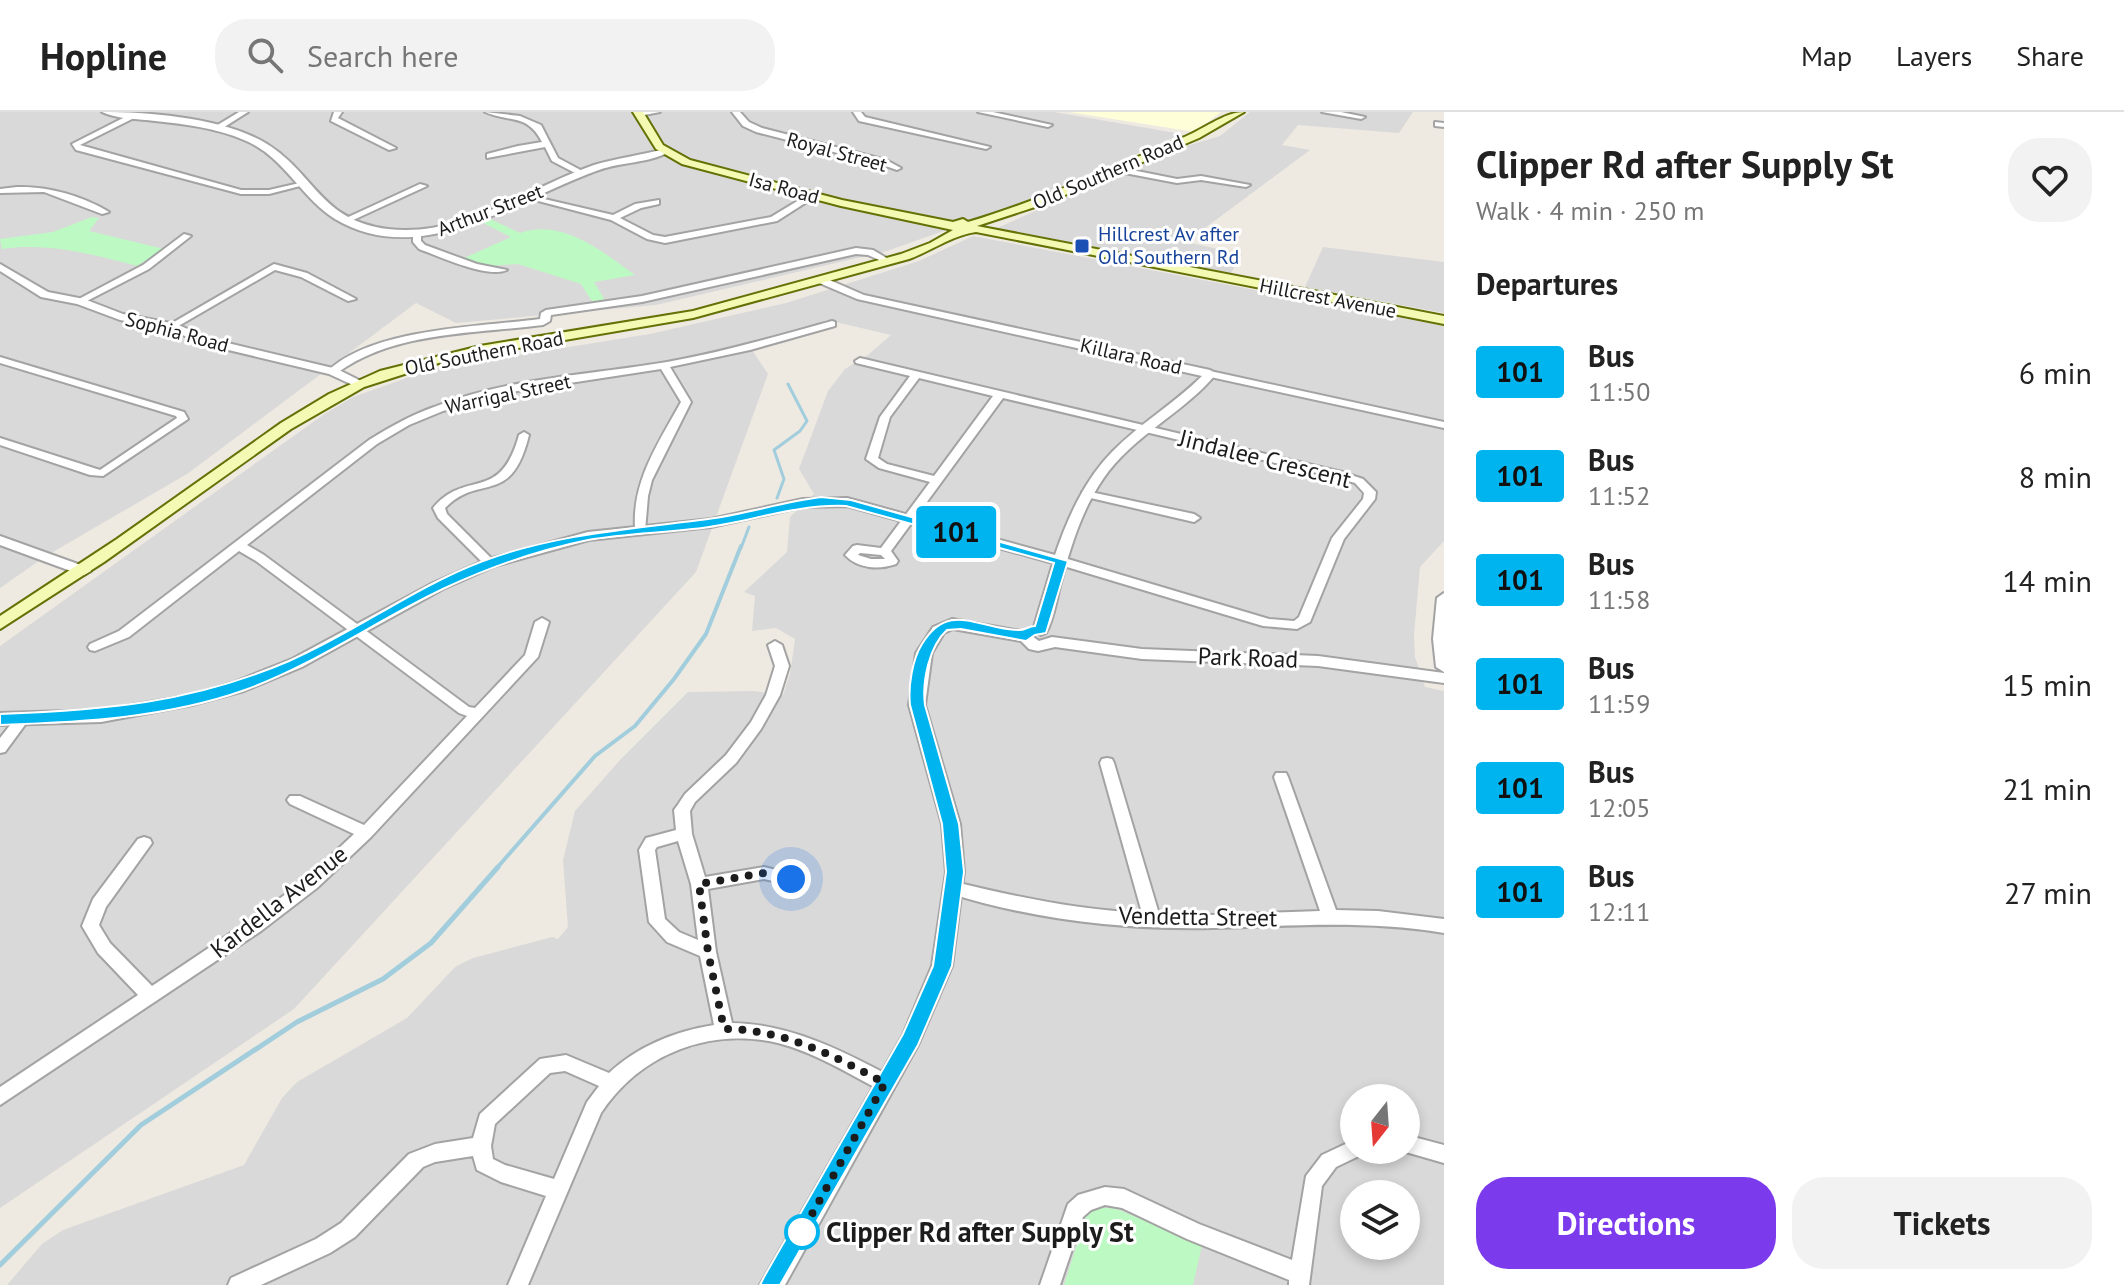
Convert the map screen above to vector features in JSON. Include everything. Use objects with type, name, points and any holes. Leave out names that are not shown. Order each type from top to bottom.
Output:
[{"type":"main road","name":"Old Southern Road","points":[[0,624],[84,571],[290,423],[361,384],[442,358],[693,315],[886,260],[945,240],[965,227],[1009,214],[1117,169],[1220,125],[1239,112]]},
{"type":"main road","points":[[638,113],[665,152]]},
{"type":"main road","name":"Isa Road","points":[[665,152],[686,162],[812,196],[965,227]]},
{"type":"main road","name":"Hillcrest Avenue","points":[[965,227],[1444,320]]},
{"type":"main road","name":"Old Southern Road","points":[[0,635],[62,592],[84,571]]},
{"type":"street","name":"Arthur Street","points":[[106,112],[215,129],[266,147],[279,156],[327,208],[348,219],[387,232],[417,234],[455,227],[582,173],[665,152]]},
{"type":"street","points":[[215,129],[244,112]]},
{"type":"street","points":[[338,112],[334,119],[392,148]]},
{"type":"street","points":[[489,112],[535,125],[543,133],[558,162],[582,173]]},
{"type":"street","points":[[638,113],[656,112]]},
{"type":"street","name":"Royal Street","points":[[736,112],[746,124],[767,133],[877,160],[897,168]]},
{"type":"street","points":[[857,112],[857,116],[870,121],[986,147]]},
{"type":"street","points":[[982,112],[1048,125]]},
{"type":"street","points":[[1326,112],[1361,117]]},
{"type":"street","points":[[134,116],[76,144],[79,148],[241,192],[269,192],[304,184]]},
{"type":"street","points":[[490,156],[511,149],[548,144]]},
{"type":"street","points":[[1117,169],[1177,181],[1201,178],[1246,185]]},
{"type":"street","points":[[348,219],[423,186]]},
{"type":"street","points":[[0,191],[47,188],[105,212]]},
{"type":"street","points":[[527,197],[614,218],[655,239],[677,239],[774,219],[812,196]]},
{"type":"street","points":[[614,218],[638,206],[656,202]]},
{"type":"street","points":[[417,234],[417,242],[422,247],[475,266],[502,270]]},
{"type":"street","points":[[80,301],[146,267],[187,236]]},
{"type":"street","name":"Old Southern Road","points":[[333,371],[368,348],[405,339],[543,322],[547,319],[546,313],[642,299],[856,251],[870,252],[886,260]]},
{"type":"street","name":"Sophia Road","points":[[0,267],[35,291],[80,301],[120,317],[172,326],[203,341],[333,371],[361,384]]},
{"type":"street","points":[[172,326],[274,267],[304,275],[351,299]]},
{"type":"street","name":"Killara Road","points":[[821,280],[861,297],[1444,425]]},
{"type":"street","name":"Warrigal Street","points":[[95,647],[128,640],[239,546],[373,442],[425,412],[484,394],[664,365],[760,345],[818,328],[832,330]]},
{"type":"street","name":"Jindalee Crescent","points":[[860,361],[1338,474],[1359,481],[1367,489],[1369,499],[1338,538],[1305,619],[1292,626],[1268,623],[1061,561]]},
{"type":"street","points":[[0,370],[6,362],[180,414],[183,419],[103,473],[94,473],[0,441]]},
{"type":"street","points":[[641,528],[638,503],[686,402],[664,365]]},
{"type":"street","points":[[917,374],[885,417],[872,459],[883,466],[936,480]]},
{"type":"street","points":[[1040,636],[1061,561],[1086,494],[1114,457],[1143,429],[1186,399],[1210,374]]},
{"type":"street","points":[[884,552],[1000,394]]},
{"type":"street","points":[[490,563],[442,515],[439,508],[449,499],[506,476],[522,448],[524,435]]},
{"type":"street","points":[[1086,494],[1194,518]]},
{"type":"street","points":[[0,748],[9,716],[101,716],[192,700],[271,675],[438,586],[490,563],[566,541],[641,528],[698,524],[782,506],[833,501],[1061,561]]},
{"type":"street","points":[[0,540],[84,571]]},
{"type":"street","points":[[239,546],[260,558],[464,710],[478,714]]},
{"type":"street","points":[[1444,598],[1441,639],[1444,667]]},
{"type":"street","name":"Kardella Avenue","points":[[0,1097],[255,926],[311,884],[366,833],[531,657],[542,622]]},
{"type":"street","name":"Park Road","points":[[955,888],[951,824],[919,719],[916,695],[924,653],[938,630],[944,626],[961,625],[1040,636],[1142,654],[1318,661],[1444,678]]},
{"type":"street","points":[[724,1029],[708,952],[699,884],[684,834],[682,810],[690,798],[731,759],[773,695],[782,666],[775,645]]},
{"type":"street","points":[[1107,763],[1152,919]]},
{"type":"street","points":[[1281,777],[1330,916]]},
{"type":"street","points":[[295,800],[366,833]]},
{"type":"street","points":[[684,834],[652,842],[647,850],[657,922],[673,937],[708,952]]},
{"type":"street","points":[[144,843],[99,904],[90,926],[104,948],[150,996]]},
{"type":"street","points":[[699,884],[764,873],[791,879]]},
{"type":"street","points":[[772,1285],[922,1016],[942,966],[955,888]]},
{"type":"street","name":"Vendetta Street","points":[[955,888],[1056,911],[1152,919],[1191,921],[1330,916],[1419,921],[1444,926]]},
{"type":"street","points":[[518,1285],[586,1124],[610,1082],[652,1052],[674,1042],[724,1029],[777,1034],[834,1056],[885,1083]]},
{"type":"street","points":[[558,1190],[490,1168],[481,1156],[487,1120],[494,1110],[546,1065],[566,1063],[610,1082]]},
{"type":"street","points":[[238,1285],[323,1246],[348,1230],[416,1160],[435,1153],[481,1146]]},
{"type":"street","points":[[1420,1148],[1444,1154]]},
{"type":"street","points":[[1050,1285],[1075,1211],[1085,1202],[1105,1196],[1124,1199],[1300,1280],[1313,1183],[1329,1161],[1340,1156]]},
{"type":"shaded area","points":[[0,112],[1054,112],[1182,134],[1028,201],[887,251],[656,305],[456,323],[416,303],[187,474],[46,556],[0,588]]},
{"type":"shaded area","points":[[1069,112],[1221,112],[1195,132]]},
{"type":"shaded area","points":[[1250,112],[1413,112],[1399,133],[1298,125],[1282,145],[1310,150],[1186,242],[1242,254],[1231,273],[997,228],[1173,150],[1220,136]]},
{"type":"shaded area","points":[[973,236],[1444,326],[1444,541],[1420,567],[1414,635],[1415,657],[1425,687],[1444,691],[1444,1285],[7,1285],[42,1244],[63,1230],[244,1165],[282,1098],[297,1082],[407,1018],[455,967],[473,958],[552,937],[558,939],[568,927],[563,860],[575,811],[620,760],[688,692],[754,691],[783,695],[790,674],[795,639],[776,628],[752,631],[755,596],[744,592],[787,552],[790,517],[814,494],[799,469],[828,391],[845,369],[868,355],[891,335],[827,320],[747,342],[768,374],[696,572],[294,1009],[0,1208],[0,646],[323,415],[353,397],[432,369],[650,334],[786,303],[919,261]]},
{"type":"shaded area","points":[[1323,247],[1444,262],[1444,313],[1305,287]]},
{"type":"green space","points":[[92,217],[99,218],[89,231],[164,249],[137,266],[53,248],[2,249],[0,239],[53,232]]},
{"type":"green space","points":[[490,219],[520,233],[551,230],[566,234],[596,248],[635,275],[594,282],[606,302],[593,303],[581,284],[518,264],[488,266],[462,259],[511,237],[481,222]]},
{"type":"green space","points":[[1099,1207],[1117,1209],[1202,1245],[1193,1285],[1064,1285],[1086,1216]]},
{"type":"waterway","points":[[777,498],[784,479],[774,450],[800,431],[807,421],[788,384]]},
{"type":"waterway","points":[[741,548],[749,527]]},
{"type":"waterway","points":[[496,869],[595,756],[635,726],[674,679],[706,634],[741,546]]},
{"type":"waterway","points":[[0,1265],[141,1125],[297,1022],[383,979],[431,943],[498,867]]},
{"type":"bus line","name":"101","points":[[0,719],[101,716],[192,700],[271,675],[438,586],[490,563],[588,536],[711,523],[782,506],[821,501],[847,502],[1061,561],[1041,630],[1030,631],[1026,637],[952,624],[938,630],[924,653],[917,705],[951,824],[955,872],[942,966],[911,1039],[772,1285]]},
{"type":"place","name":"Hillcrest Av after Old Southern Rd","points":[[1082,246]]},
{"type":"place","name":"Clipper Rd after Supply St","points":[[802,1232]]},
{"type":"route","points":[[791,879],[764,873],[699,884],[708,952],[724,1029],[777,1034],[834,1056],[885,1083],[802,1232]]}]
